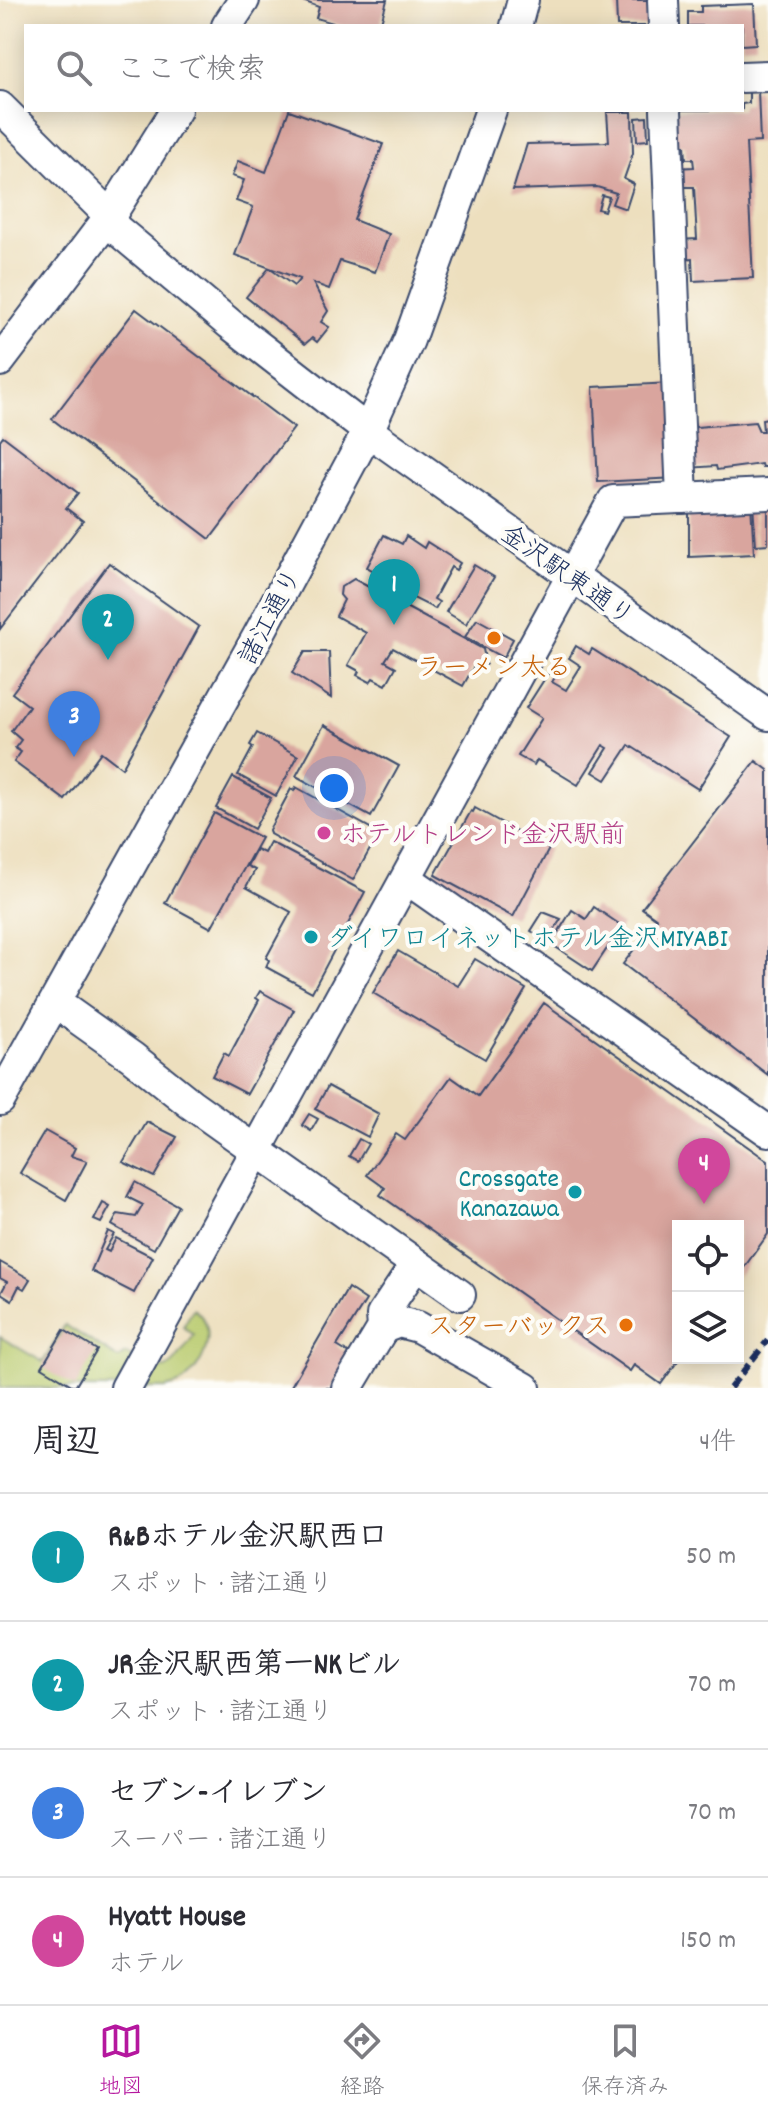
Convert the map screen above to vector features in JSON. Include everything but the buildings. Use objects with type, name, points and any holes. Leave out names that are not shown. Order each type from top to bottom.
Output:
[{"type":"street","points":[[228,24],[244,0]]},
{"type":"street","points":[[517,24],[523,0]]},
{"type":"street","points":[[663,0],[664,24]]},
{"type":"street","points":[[744,77],[768,76]]},
{"type":"street","name":"金沢駅東通り","points":[[0,107],[110,216],[115,228],[218,314],[368,431],[768,715]]},
{"type":"street","points":[[0,361],[110,216],[175,112]]},
{"type":"street","name":"諸江通り","points":[[0,1100],[368,431],[409,340],[490,112]]},
{"type":"street","points":[[666,112],[682,498]]},
{"type":"street","points":[[126,1388],[613,501],[768,494]]},
{"type":"street","points":[[407,879],[768,1131]]},
{"type":"street","points":[[56,1003],[191,1104],[460,1295]]},
{"type":"street","points":[[347,1388],[383,1328],[382,1315],[416,1264]]},
{"type":"street","points":[[383,1328],[399,1322],[418,1327],[525,1388]]},
{"type":"green space","points":[[193,1309],[206,1325],[206,1345],[192,1374],[178,1384],[166,1388],[0,1388],[0,1337],[43,1362],[65,1325],[119,1359],[126,1354],[151,1366],[166,1368],[178,1358],[194,1335],[183,1327]]},
{"type":"railway","points":[[730,1388],[768,1340]]},
{"type":"place","name":"R&Bホテル金沢駅西口","points":[[394,625]]},
{"type":"place","name":"ラーメン太る","points":[[494,638]]},
{"type":"place","name":"JR金沢駅西第一NKビル","points":[[108,660]]},
{"type":"place","name":"セブン-イレブン","points":[[74,757]]},
{"type":"place","name":"ホテルトレンド金沢駅前","points":[[324,833]]},
{"type":"place","name":"ダイワロイネットホテル金沢MIYABI","points":[[311,937]]},
{"type":"place","name":"Crossgate Kanazawa","points":[[575,1192]]},
{"type":"place","name":"Hyatt House","points":[[704,1204]]},
{"type":"place","name":"スターバックス","points":[[626,1325]]}]
